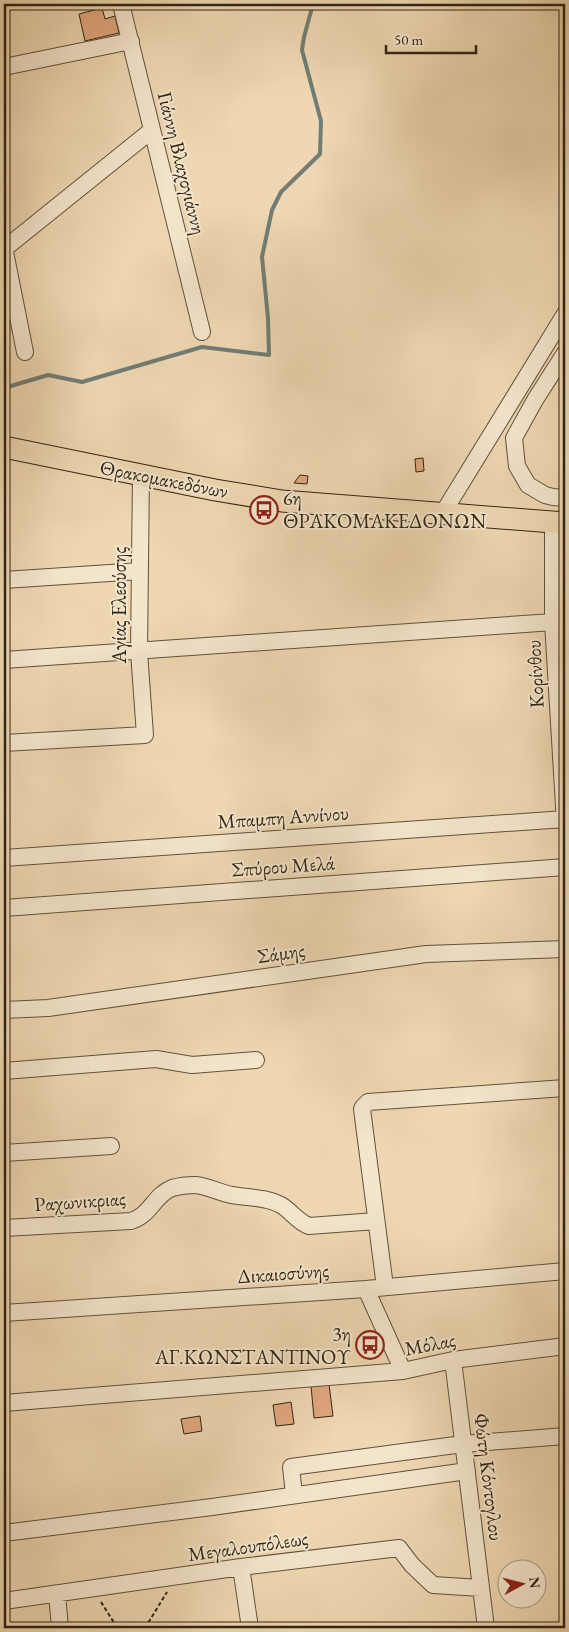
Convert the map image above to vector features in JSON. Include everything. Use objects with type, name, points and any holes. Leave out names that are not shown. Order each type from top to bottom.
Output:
[{"type":"main road","name":"Θρακομακεδόνων","points":[[4,447],[215,490],[282,501],[559,522]]},
{"type":"street","name":"Γιάννη Βλαχογιάννη","points":[[121,4],[202,332]]},
{"type":"street","points":[[4,67],[130,41]]},
{"type":"street","points":[[25,352],[4,248],[152,130]]},
{"type":"street","points":[[443,512],[565,314]]},
{"type":"street","points":[[565,353],[535,400],[514,438],[517,466],[528,485],[545,495],[554,498],[565,498]]},
{"type":"street","name":"Αγίας Ελεούσης","points":[[4,743],[145,735],[139,652],[141,474]]},
{"type":"street","name":"Κορίνθου","points":[[559,522],[557,628],[563,731],[565,823]]},
{"type":"street","points":[[4,580],[140,571]]},
{"type":"street","points":[[4,660],[557,628]]},
{"type":"street","name":"Μπαμπη Αννίνου","points":[[4,858],[565,819]]},
{"type":"street","name":"Σπύρου Μελά","points":[[4,908],[565,867]]},
{"type":"street","name":"Σάμης","points":[[4,1010],[48,1008],[426,954],[565,949]]},
{"type":"street","points":[[4,1071],[156,1059],[192,1065],[256,1060]]},
{"type":"street","points":[[385,1287],[362,1110],[366,1103],[565,1088]]},
{"type":"street","points":[[4,1153],[111,1146]]},
{"type":"street","name":"Ραχωνικριας","points":[[4,1228],[130,1221],[144,1215],[159,1196],[166,1191],[185,1185],[204,1187],[234,1196],[271,1200],[290,1211],[301,1222],[309,1226],[376,1221]]},
{"type":"street","name":"Δικαιοσύνης","points":[[4,1313],[366,1289],[565,1271]]},
{"type":"street","points":[[366,1289],[402,1371]]},
{"type":"street","name":"Μόλας","points":[[4,1403],[402,1371],[453,1360],[565,1346]]},
{"type":"street","name":"Φώτη Κόντογλου","points":[[453,1360],[486,1628]]},
{"type":"street","points":[[294,1495],[291,1467],[462,1444],[565,1436]]},
{"type":"street","points":[[4,1533],[467,1471]]},
{"type":"street","name":"Μεγαλουπόλεως","points":[[4,1601],[178,1576],[399,1548],[412,1565],[433,1585],[481,1588]]},
{"type":"street","points":[[241,1568],[250,1628]]},
{"type":"street","points":[[57,1594],[60,1628]]},
{"type":"path","points":[[144,1628],[178,1576]]},
{"type":"path","points":[[92,1588],[113,1620],[116,1628]]},
{"type":"building","points":[[102,8],[105,19],[115,16],[119,33],[85,41],[79,14]]},
{"type":"building","points":[[423,458],[424,471],[416,472],[415,459]]},
{"type":"building","points":[[300,475],[308,476],[307,484],[294,483]]},
{"type":"building","points":[[329,1384],[333,1416],[314,1418],[311,1386]]},
{"type":"building","points":[[291,1402],[294,1424],[276,1426],[273,1405]]},
{"type":"building","points":[[200,1416],[202,1431],[184,1434],[181,1419]]},
{"type":"waterway","points":[[4,388],[48,375],[82,382],[202,347],[269,355],[268,318],[262,257],[272,210],[281,192],[320,154],[321,121],[302,50],[313,4]]},
{"type":"place","name":"6η ΘΡΑΚΟΜΑΚΕΔΟΝΩΝ","points":[[264,510]]},
{"type":"place","name":"3η ΑΓ.ΚΩΝΣΤΑΝΤΙΝΟΥ","points":[[370,1345]]}]
